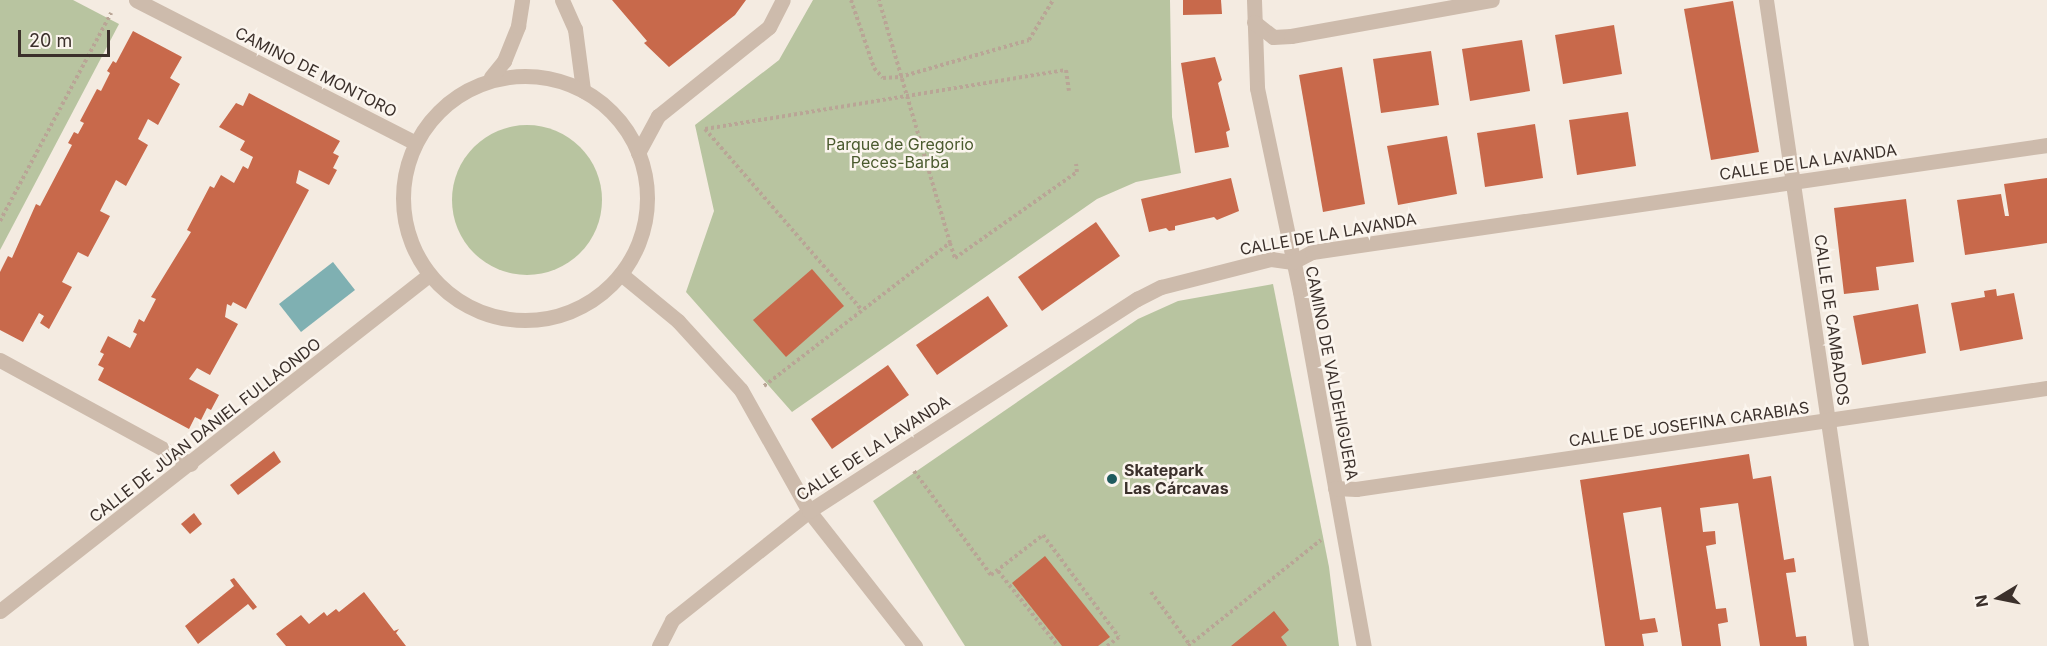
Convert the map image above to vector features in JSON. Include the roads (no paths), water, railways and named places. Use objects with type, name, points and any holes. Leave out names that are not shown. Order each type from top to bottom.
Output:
[{"type":"street","name":"CAMINO DE MONTORO","points":[[136,0],[415,143]]},
{"type":"street","points":[[491,77],[543,76],[583,90],[608,108],[631,136],[638,153],[647,205],[639,241],[621,274],[594,299],[561,315],[526,321],[489,315],[456,300],[429,275],[412,244],[403,211],[404,177],[415,143],[436,113],[491,77],[504,61],[518,26],[522,0]]},
{"type":"street","points":[[562,0],[575,29],[583,90]]},
{"type":"street","points":[[638,153],[658,116],[769,27],[783,0]]},
{"type":"street","name":"CAMINO DE VALDEHIGUERA","points":[[1254,0],[1257,88],[1293,262],[1364,646]]},
{"type":"street","points":[[1254,22],[1273,37],[1291,36],[1492,0]]},
{"type":"street","name":"CALLE DE CAMBADOS","points":[[1766,0],[1796,183],[1861,646]]},
{"type":"street","name":"CALLE DE LA LAVANDA","points":[[659,646],[672,620],[809,511],[1137,299],[1161,287],[1271,260],[1293,262],[1312,252],[2047,145]]},
{"type":"street","points":[[621,274],[678,321],[741,390],[809,511],[915,646]]},
{"type":"street","name":"CALLE DE JUAN DANIEL FULLAONDO","points":[[0,611],[191,464],[429,275]]},
{"type":"street","points":[[0,360],[191,464]]},
{"type":"street","name":"CALLE DE JOSEFINA CARABIAS","points":[[1335,488],[1356,489],[1828,422],[2047,388]]},
{"type":"water","points":[[333,262],[355,290],[301,332],[279,304]]},
{"type":"place","name":"Skatepark Las Cárcavas","points":[[1112,479]]},
{"type":"park label","name":"Parque de Gregorio Peces-Barba","points":[[900,153]]}]
